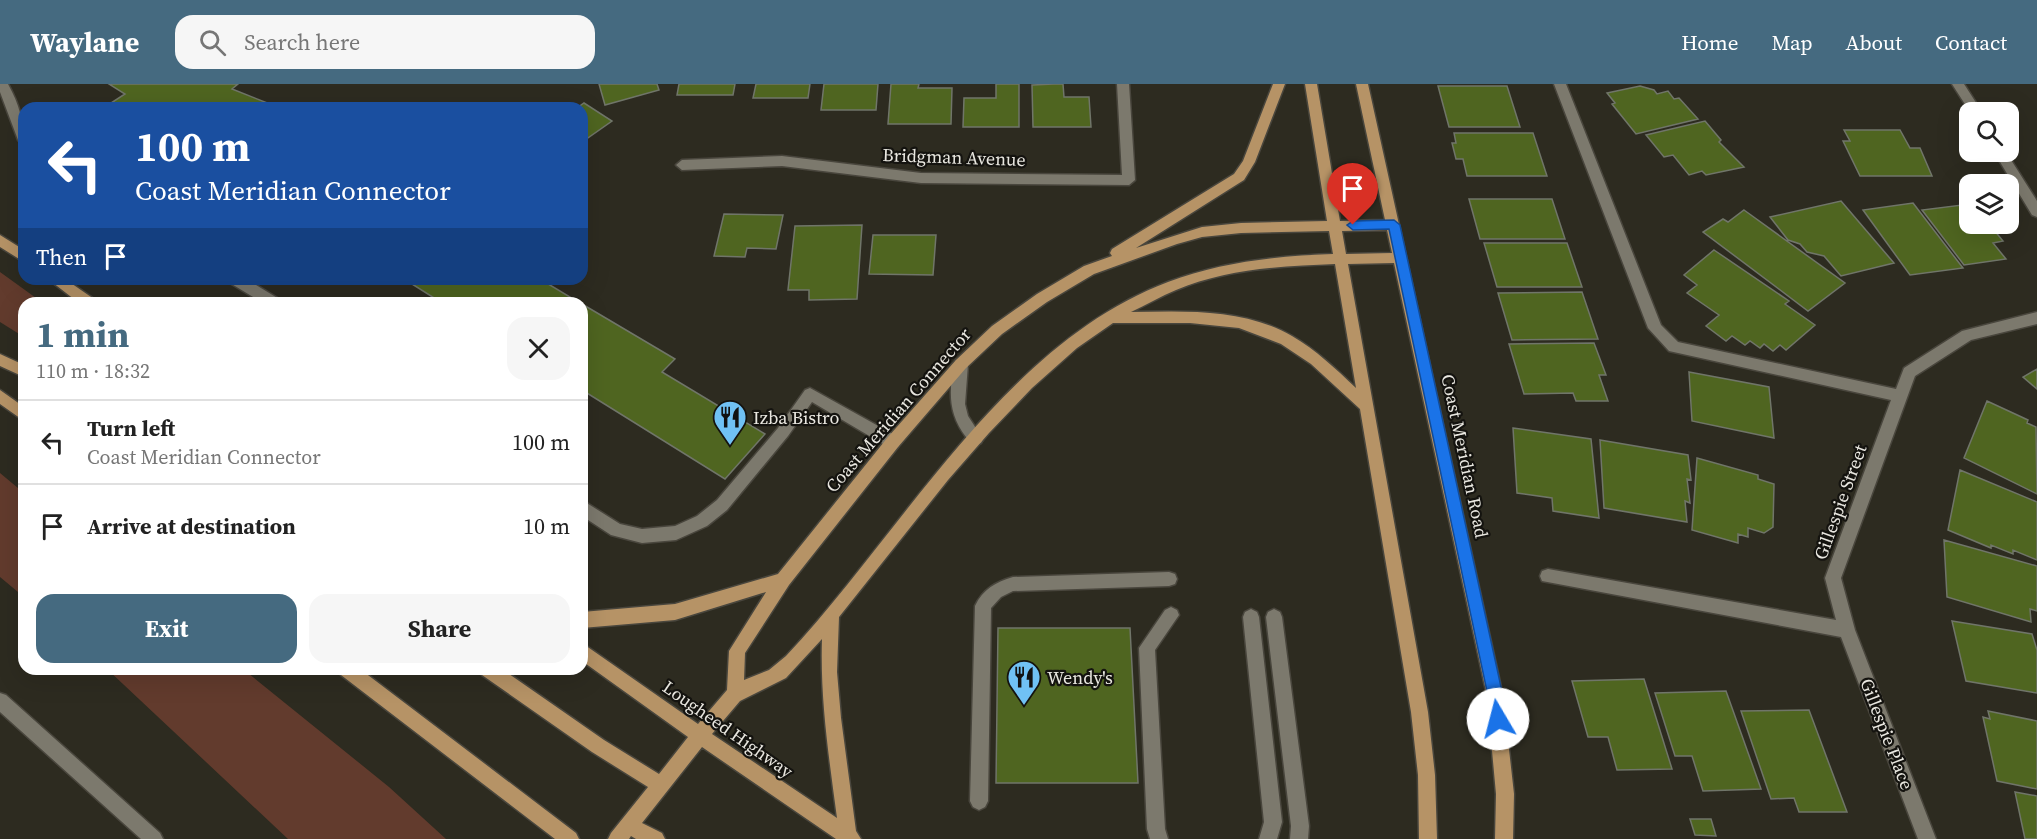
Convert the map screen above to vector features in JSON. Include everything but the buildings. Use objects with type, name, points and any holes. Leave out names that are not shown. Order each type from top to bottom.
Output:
[{"type":"main road","points":[[1089,270],[1239,177],[1249,162],[1279,84]]},
{"type":"main road","points":[[1311,84],[1333,226],[1367,406],[1426,760],[1428,839]]},
{"type":"main road","name":"Coast Meridian Road","points":[[1362,84],[1496,696],[1505,794],[1504,839]]},
{"type":"main road","name":"Coast Meridian Connector","points":[[735,694],[737,651],[783,580],[894,442],[961,364],[997,330],[1042,298],[1089,270],[1202,232],[1241,228],[1394,225]]},
{"type":"main road","points":[[0,240],[18,253]]},
{"type":"main road","points":[[656,839],[622,832],[735,694],[781,672],[976,439],[1043,368],[1111,318],[1155,293],[1193,279],[1269,265],[1340,259],[1400,258]]},
{"type":"main road","points":[[64,285],[80,297]]},
{"type":"main road","points":[[1111,318],[1204,316],[1226,318],[1258,327],[1307,353],[1367,406]]},
{"type":"main road","points":[[0,360],[18,368]]},
{"type":"main road","points":[[0,396],[18,410]]},
{"type":"main road","points":[[588,619],[675,612],[783,580]]},
{"type":"main road","points":[[831,615],[832,718],[850,837]]},
{"type":"main road","name":"Lougheed Highway","points":[[588,655],[700,736],[850,837]]},
{"type":"main road","points":[[356,675],[570,839]]},
{"type":"main road","points":[[497,675],[598,746],[661,785]]},
{"type":"street","points":[[2,84],[18,122]]},
{"type":"street","name":"Bridgman Avenue","points":[[682,165],[782,161],[921,178],[1130,180],[1123,84]]},
{"type":"street","points":[[1560,84],[1655,328],[1674,347],[1900,396]]},
{"type":"street","points":[[1958,84],[1970,102]]},
{"type":"street","points":[[2006,162],[2037,212]]},
{"type":"street","points":[[245,285],[264,297]]},
{"type":"street","name":"Gillespie Street","points":[[1847,630],[1833,578],[1909,372],[1967,335],[2037,318]]},
{"type":"street","points":[[961,364],[956,392],[957,407],[962,422],[976,439]]},
{"type":"street","points":[[588,511],[616,530],[642,536],[689,528],[722,506],[783,432],[810,394],[894,442]]},
{"type":"street","points":[[1548,576],[1847,630]]},
{"type":"street","points":[[980,801],[983,606],[990,595],[1000,588],[1013,584],[1168,579]]},
{"type":"street","points":[[1159,839],[1156,829],[1147,648],[1171,615]]},
{"type":"street","points":[[1251,616],[1273,822],[1268,839]]},
{"type":"street","points":[[1274,617],[1299,839]]},
{"type":"street","name":"Gillespie Place","points":[[1847,630],[1927,839]]},
{"type":"street","points":[[0,701],[154,839]]},
{"type":"shaded area","points":[[0,272],[35,297],[18,297],[18,333],[0,322]]},
{"type":"shaded area","points":[[0,473],[18,488],[18,592],[0,577]]},
{"type":"shaded area","points":[[113,675],[250,675],[389,787],[446,839],[288,839]]},
{"type":"place","name":"Izba Bistro","points":[[730,446]]},
{"type":"place","name":"Wendy's","points":[[1024,706]]},
{"type":"route","points":[[1353,225],[1394,225],[1496,696],[1498,719]]}]
